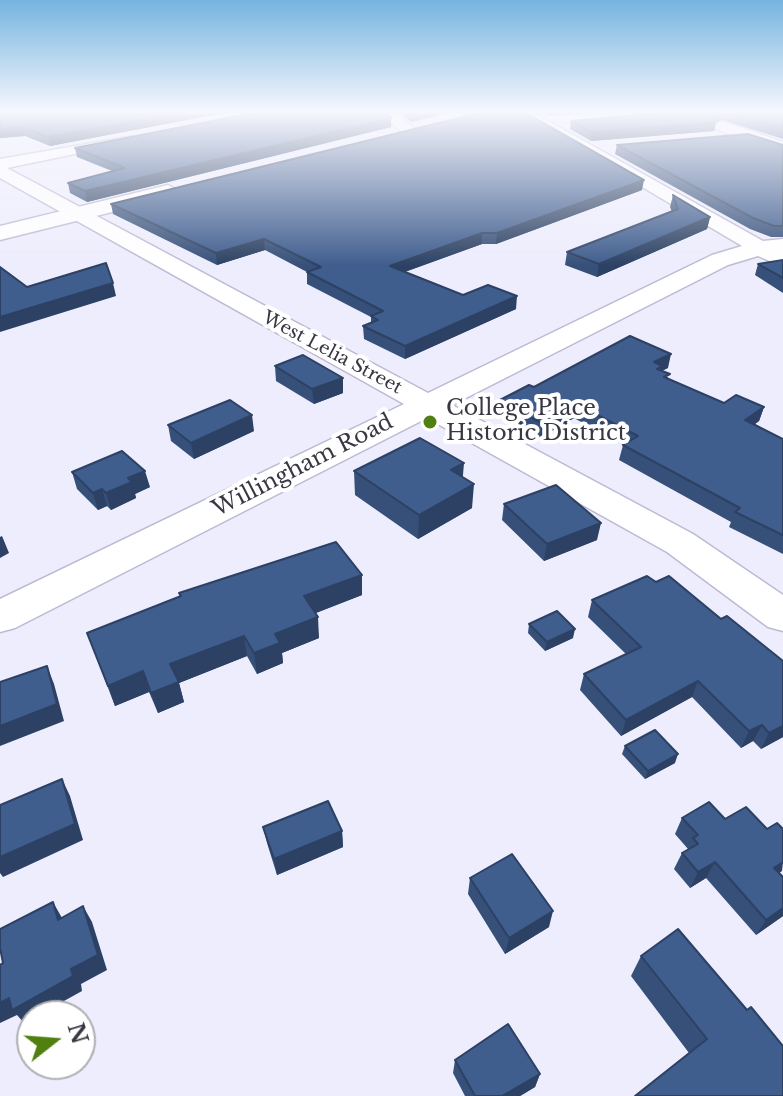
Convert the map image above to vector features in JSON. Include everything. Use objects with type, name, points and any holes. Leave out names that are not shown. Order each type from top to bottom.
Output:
[{"type":"main road","points":[[0,233],[191,185]]},
{"type":"street","points":[[615,164],[775,252]]},
{"type":"street","name":"West Lelia Street","points":[[0,171],[680,543],[783,616]]},
{"type":"street","name":"Willingham Road","points":[[0,617],[720,260],[775,252]]},
{"type":"building","points":[[115,164],[198,164],[85,191],[68,183],[125,168]]},
{"type":"building","points":[[272,164],[616,164],[644,180],[497,233],[482,233],[390,266],[463,295],[488,285],[517,296],[405,346],[363,326],[378,320],[371,316],[383,311],[307,272],[321,267],[264,239],[216,253],[111,204]]},
{"type":"building","points":[[653,164],[783,164],[783,226],[753,218]]},
{"type":"building","points":[[673,195],[710,217],[599,264],[567,252],[678,209]]},
{"type":"building","points":[[783,260],[783,278],[758,264]]},
{"type":"building","points":[[106,263],[113,283],[0,317],[0,267],[27,287]]},
{"type":"building","points":[[630,336],[671,354],[654,362],[662,366],[657,369],[670,374],[664,377],[724,403],[736,395],[764,407],[745,420],[783,439],[783,535],[735,512],[740,508],[623,445],[638,436],[576,404],[542,423],[498,401],[529,385],[534,387]]},
{"type":"building","points":[[303,355],[343,378],[312,389],[275,366]]},
{"type":"building","points":[[230,400],[252,415],[191,443],[168,425]]},
{"type":"building","points":[[420,438],[464,463],[451,470],[474,484],[419,515],[354,471]]},
{"type":"building","points":[[122,451],[145,471],[128,478],[132,482],[106,493],[102,489],[93,493],[72,472]]},
{"type":"building","points":[[556,485],[601,523],[547,544],[504,504]]},
{"type":"building","points":[[336,542],[362,575],[304,596],[318,617],[275,634],[280,643],[254,653],[244,636],[170,664],[179,682],[151,693],[143,671],[108,686],[87,633],[181,596],[179,593]]},
{"type":"building","points":[[647,576],[656,582],[669,576],[721,619],[727,616],[783,661],[783,726],[769,733],[762,725],[749,731],[698,681],[626,720],[584,674],[641,647],[592,600]]},
{"type":"building","points":[[557,611],[575,629],[547,642],[529,624]]},
{"type":"building","points":[[47,666],[57,704],[0,726],[0,682]]},
{"type":"building","points":[[655,730],[678,754],[648,771],[625,746]]},
{"type":"building","points":[[62,779],[75,824],[0,857],[0,805]]},
{"type":"building","points":[[328,801],[342,831],[274,859],[263,827]]},
{"type":"building","points":[[709,802],[725,819],[746,807],[767,829],[777,823],[783,829],[783,862],[774,868],[783,877],[783,908],[766,920],[715,862],[698,872],[682,853],[698,844],[693,838],[698,835],[682,818]]},
{"type":"building","points":[[512,854],[553,911],[509,938],[470,878]]},
{"type":"building","points":[[53,902],[58,920],[83,906],[98,955],[71,969],[73,976],[30,1000],[16,1000],[16,1008],[12,1010],[9,998],[0,1003],[0,965],[3,963],[0,929]]},
{"type":"building","points":[[678,929],[747,1010],[751,1007],[783,1046],[783,1096],[635,1096],[707,1039],[641,956]]},
{"type":"building","points":[[508,1024],[540,1074],[502,1096],[475,1096],[455,1060]]},
{"type":"place","name":"College Place Historic District","points":[[430,422]]}]
